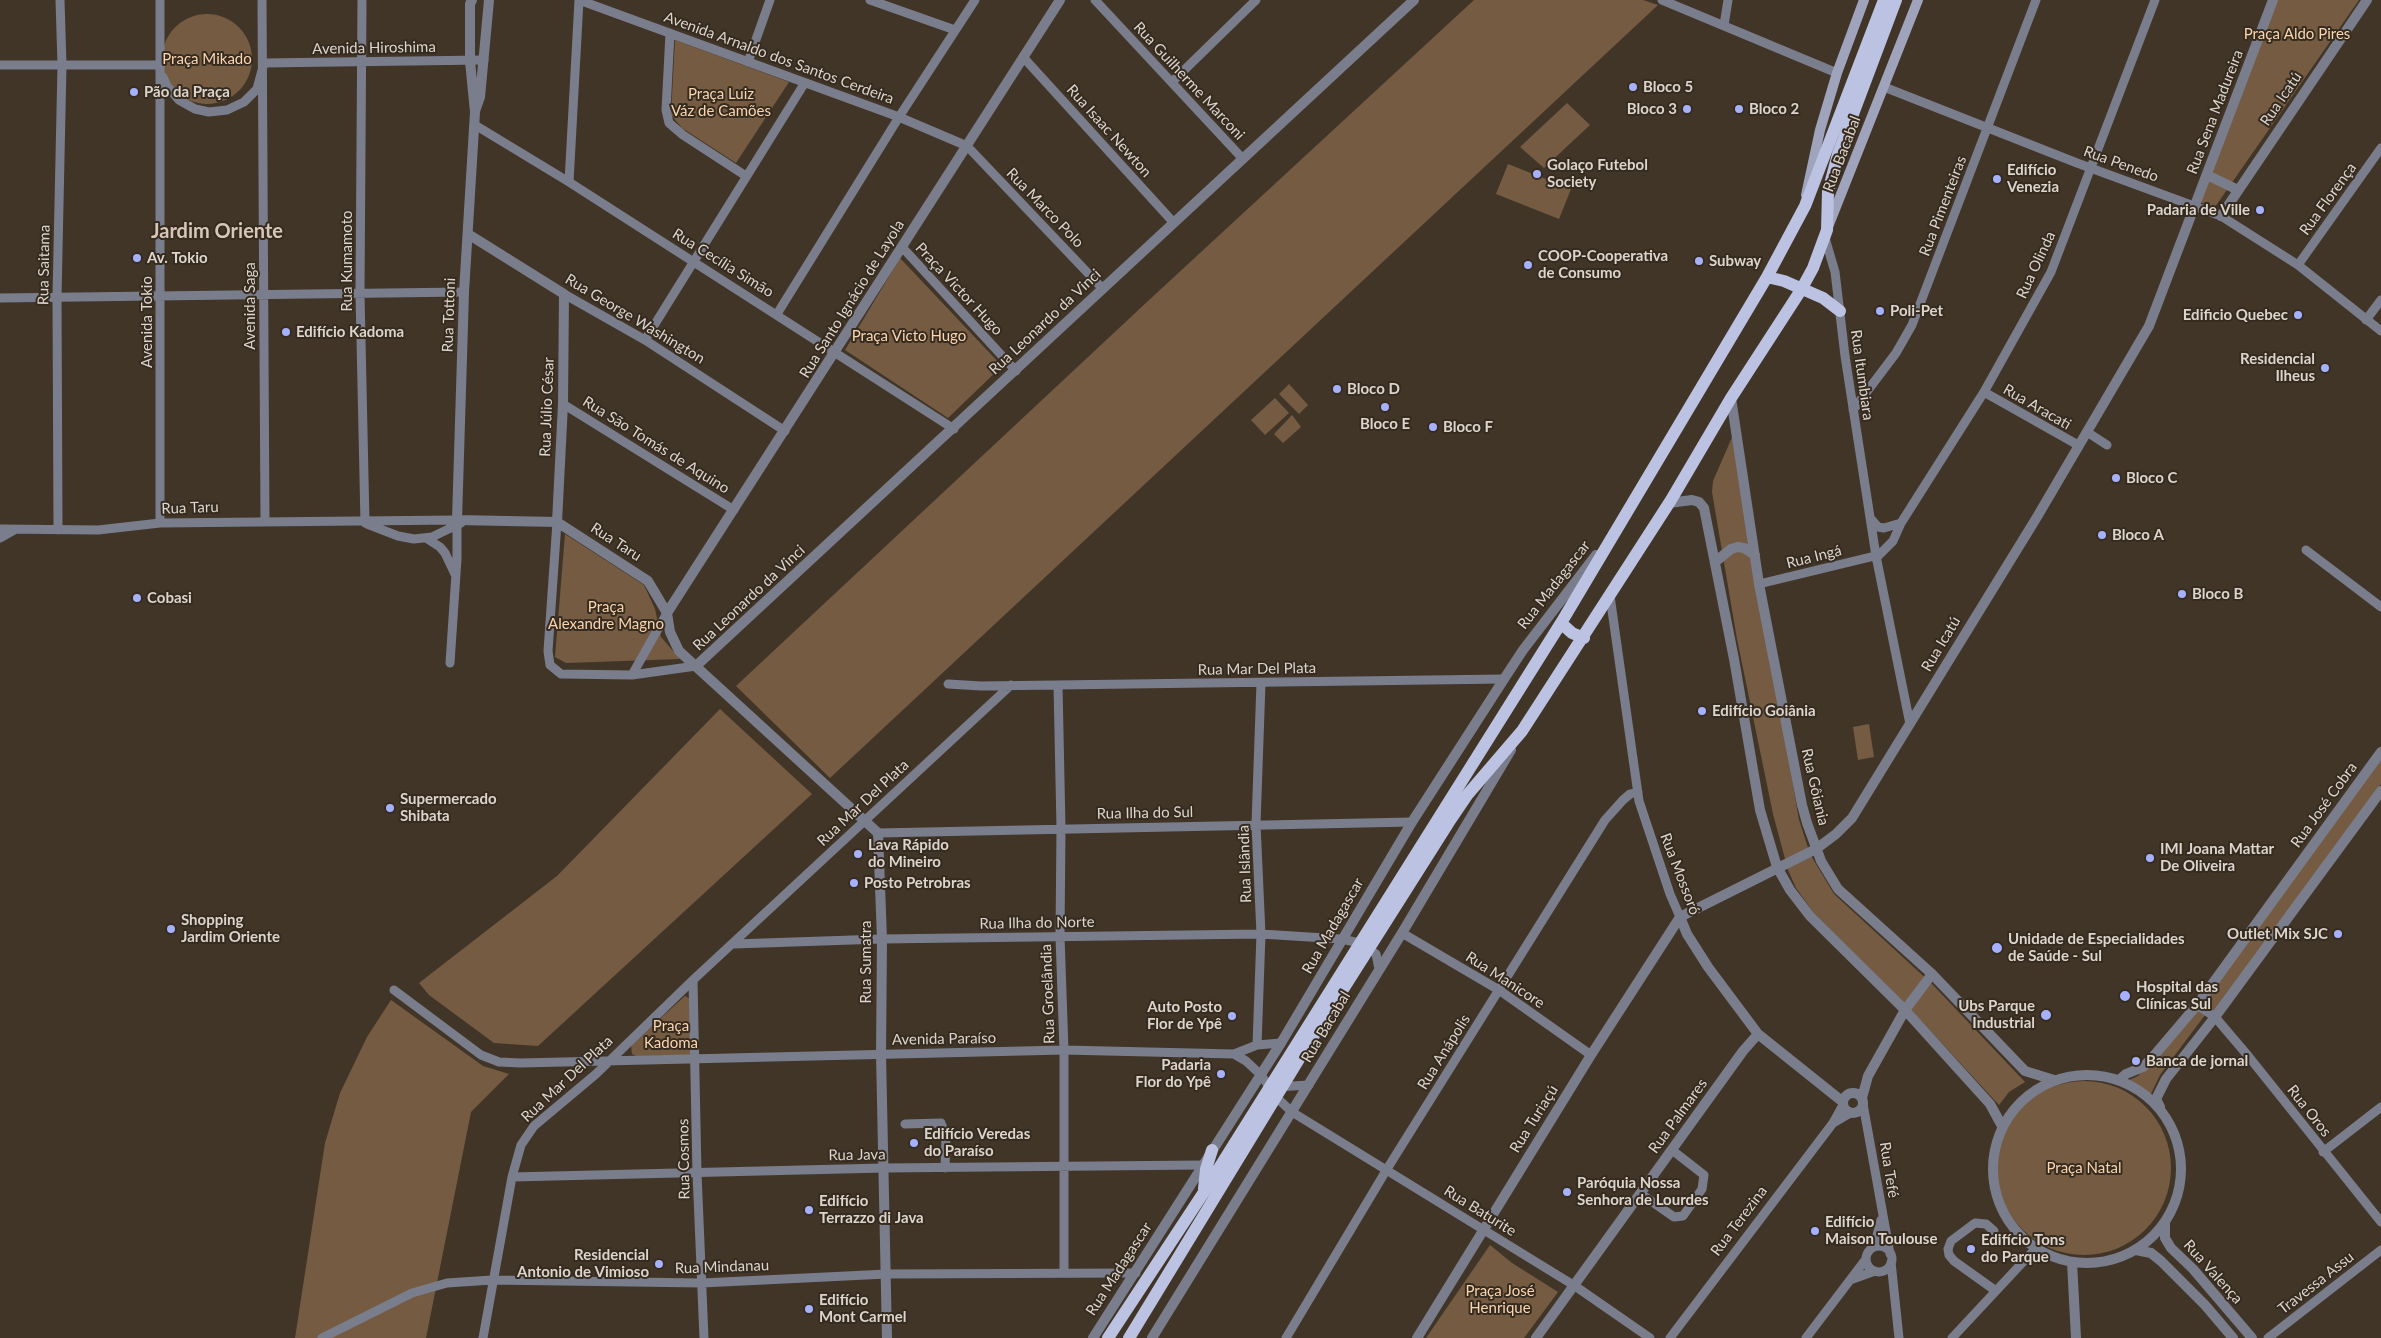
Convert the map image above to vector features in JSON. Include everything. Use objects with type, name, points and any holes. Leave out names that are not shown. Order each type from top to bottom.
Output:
[{"type":"main road","points":[[1804,206],[1808,179],[1838,74],[1864,0]]},
{"type":"main road","points":[[1129,1338],[1276,1090],[1561,623],[1767,277],[1804,206],[1884,0]]},
{"type":"main road","points":[[1365,946],[1468,794],[1522,731],[1584,638],[1669,503],[1731,398],[1801,290],[1813,268],[1826,234],[1828,192],[1838,154],[1896,0]]},
{"type":"main road","name":"Rua Bacabal","points":[[1826,234],[1918,0]]},
{"type":"main road","points":[[1767,277],[1784,281],[1823,298],[1840,311]]},
{"type":"main road","points":[[1561,623],[1572,633],[1584,638]]},
{"type":"main road","points":[[1108,1338],[1204,1192],[1276,1090]]},
{"type":"main road","points":[[1204,1192],[1206,1169],[1212,1150]]},
{"type":"street","name":"Rua Saitama","points":[[58,530],[57,297],[62,65],[60,0]]},
{"type":"street","name":"Avenida Tokio","points":[[160,0],[160,523]]},
{"type":"street","name":"Avenida Saga","points":[[262,0],[264,63],[264,522]]},
{"type":"street","name":"Rua Kumamoto","points":[[362,0],[360,294],[365,523]]},
{"type":"street","name":"Rua Tottoni","points":[[475,112],[480,97],[489,0]]},
{"type":"street","points":[[569,182],[579,0]]},
{"type":"street","name":"Avenida Arnaldo dos Santos Cerdeira","points":[[579,0],[898,117],[967,146]]},
{"type":"street","points":[[748,62],[770,0]]},
{"type":"street","points":[[870,0],[955,30]]},
{"type":"street","points":[[777,314],[898,117],[975,0]]},
{"type":"street","name":"Rua Santo Ignácio de Layola","points":[[667,613],[1060,0]]},
{"type":"street","name":"Rua Guilherme Marconi","points":[[1095,0],[1243,159]]},
{"type":"street","points":[[1172,82],[1256,0]]},
{"type":"street","name":"Rua Leonardo da Vinci","points":[[696,666],[1414,0]]},
{"type":"street","points":[[1662,0],[1838,74]]},
{"type":"street","points":[[1724,25],[1728,0]]},
{"type":"street","name":"Rua Pimenteiras","points":[[1853,410],[1896,353],[1912,325],[2036,0]]},
{"type":"street","name":"Rua Olinda","points":[[1876,556],[1883,553],[1889,546],[1901,523],[1984,392],[2051,272],[2155,0]]},
{"type":"street","name":"Rua Sena Madureira","points":[[2156,312],[2273,0]]},
{"type":"street","name":"Rua Icatú","points":[[2220,216],[2367,0]]},
{"type":"street","name":"Rua Tottoni","points":[[450,663],[456,577],[464,292],[475,112],[470,61],[471,1]]},
{"type":"street","points":[[670,33],[666,110],[669,123],[679,132],[746,176]]},
{"type":"street","name":"Rua Isaac Newton","points":[[1023,57],[1174,223]]},
{"type":"street","name":"Avenida Hiroshima","points":[[264,63],[484,60]]},
{"type":"street","points":[[0,65],[62,65],[161,69],[167,86],[179,100],[195,109],[209,112],[227,110],[244,102],[257,89],[264,63]]},
{"type":"street","points":[[645,340],[804,84]]},
{"type":"street","name":"Rua Penedo","points":[[1884,87],[2220,216],[2298,265],[2381,331]]},
{"type":"street","name":"Rua Cecília Simão","points":[[474,125],[569,182],[954,428]]},
{"type":"street","name":"Rua Marco Polo","points":[[967,146],[1103,289]]},
{"type":"street","name":"Rua Florença","points":[[2298,265],[2381,148]]},
{"type":"street","points":[[2207,175],[2238,190]]},
{"type":"street","name":"Rua George Washington","points":[[468,234],[564,294],[645,340],[785,431]]},
{"type":"street","name":"Rua Itumbiara","points":[[1826,234],[1835,272],[1853,410],[1876,556]]},
{"type":"street","name":"Praça Victor Hugo","points":[[902,247],[1016,371]]},
{"type":"street","points":[[0,298],[464,292]]},
{"type":"street","name":"Rua Júlio César","points":[[557,522],[563,404],[564,294]]},
{"type":"street","points":[[2366,320],[2381,300]]},
{"type":"street","name":"Rua Icatú","points":[[1680,917],[1816,849],[1836,834],[1852,818],[2087,432],[2156,312]]},
{"type":"street","name":"Rua Aracati","points":[[1984,392],[2078,445]]},
{"type":"street","name":"Rua Gôiania","points":[[1731,398],[1759,584],[1802,805],[1816,849],[1838,890],[1932,974],[2025,1071],[2054,1080]]},
{"type":"street","name":"Rua São Tomás de Aquino","points":[[563,404],[734,510]]},
{"type":"street","points":[[2087,432],[2106,445]]},
{"type":"street","points":[[1669,503],[1692,500],[1699,502],[1704,508],[1760,810],[1777,867],[1790,890],[1810,916],[1905,1010],[1990,1104],[2002,1126]]},
{"type":"street","points":[[1870,517],[1878,527],[1891,527],[1901,523]]},
{"type":"street","name":"Rua Taru","points":[[365,523],[414,539],[426,538],[457,523],[468,520],[557,522],[648,581],[667,613],[670,632],[679,651],[696,666]]},
{"type":"street","points":[[405,537],[409,521]]},
{"type":"street","name":"Rua Taru","points":[[0,529],[98,530],[160,523],[365,523],[409,521],[457,523]]},
{"type":"street","points":[[557,522],[548,651],[550,664],[561,674],[632,675],[696,666],[878,833]]},
{"type":"street","points":[[0,538],[16,529]]},
{"type":"street","name":"Rua Tottoni","points":[[426,538],[440,546],[456,577]]},
{"type":"street","name":"Rua Madagascar","points":[[1093,1338],[1281,1043],[1412,822],[1504,679],[1523,650],[1611,538]]},
{"type":"street","points":[[1715,562],[1731,549],[1738,547],[1744,548],[1755,555]]},
{"type":"street","points":[[2306,550],[2381,608]]},
{"type":"street","points":[[1876,556],[1910,724]]},
{"type":"street","name":"Rua Ingá","points":[[1759,584],[1876,556]]},
{"type":"street","name":"Rua Mossoró","points":[[1610,596],[1638,792],[1647,829],[1670,894],[1687,934],[1708,967],[1758,1034],[1843,1103]]},
{"type":"street","points":[[632,675],[667,613]]},
{"type":"street","name":"Rua Mar Del Plata","points":[[482,1338],[512,1177],[520,1144],[534,1126],[596,1074],[606,1062],[693,980],[1010,686],[1504,679]]},
{"type":"street","name":"Rua Islândia","points":[[1257,1045],[1261,934],[1256,824],[1261,683]]},
{"type":"street","points":[[948,684],[1010,686]]},
{"type":"street","name":"Rua Groelândia","points":[[1058,685],[1061,828],[1060,936],[1064,1050],[1064,1272]]},
{"type":"street","name":"Rua Bacabal","points":[[1152,1338],[1402,933],[1522,731]]},
{"type":"street","name":"Rua José Cobra","points":[[2119,1080],[2126,1074],[2143,1067],[2197,1005],[2381,752]]},
{"type":"street","points":[[2166,1116],[2153,1101],[2137,1089],[2119,1080],[2098,1075],[2076,1075],[2054,1080],[2033,1091],[2016,1106],[2002,1126],[1993,1152],[1992,1180],[2000,1207],[2015,1230],[2036,1248],[2072,1262],[2094,1263],[2116,1259],[2136,1250],[2166,1222],[2176,1202],[2181,1180],[2181,1166],[2176,1136],[2166,1116],[2156,1099],[2160,1089],[2381,791]]},
{"type":"street","name":"Rua Anápolis","points":[[1286,1338],[1387,1169],[1605,820],[1630,794],[1638,792]]},
{"type":"street","name":"Rua Ilha do Sul","points":[[878,833],[1412,822]]},
{"type":"street","name":"Rua Sumatra","points":[[878,833],[882,939],[881,1054],[887,1338]]},
{"type":"street","name":"Rua Turiaçú","points":[[1417,1338],[1591,1055],[1680,917]]},
{"type":"street","name":"Rua Manicore","points":[[1402,933],[1499,990],[1591,1055]]},
{"type":"street","name":"Rua Ilha do Norte","points":[[734,944],[882,939],[1261,934],[1341,939],[1365,946]]},
{"type":"street","points":[[1365,946],[1376,954],[1380,969]]},
{"type":"street","points":[[1868,1076],[1861,1110],[1853,1113],[1845,1110],[1843,1103],[1846,1096],[1868,1076],[1905,1010],[1932,974]]},
{"type":"street","name":"Rua Cosmos","points":[[693,980],[697,1173],[704,1338]]},
{"type":"street","name":"Avenida Paraíso","points":[[394,990],[481,1055],[499,1062],[606,1062],[1064,1050],[1234,1054],[1257,1045],[1281,1043]]},
{"type":"street","name":"Rua Oros","points":[[2197,1005],[2215,1017],[2381,1222]]},
{"type":"street","name":"Rua Palmares","points":[[1536,1338],[1758,1034]]},
{"type":"street","name":"Rua Baturite","points":[[1234,1054],[1246,1061],[1276,1090],[1292,1112],[1575,1286],[1650,1338]]},
{"type":"street","points":[[1276,1090],[1308,1085]]},
{"type":"street","points":[[1851,1093],[1858,1094],[1863,1101]]},
{"type":"street","name":"Rua Tefé","points":[[1863,1101],[1882,1217],[1891,1258],[1900,1338]]},
{"type":"street","name":"Rua Terezina","points":[[1670,1338],[1833,1123],[1843,1103]]},
{"type":"street","points":[[2323,1152],[2381,1107]]},
{"type":"street","name":"Rua Terezina","points":[[1833,1123],[1853,1113]]},
{"type":"street","name":"Rua Tefé","points":[[1853,1113],[1868,1128]]},
{"type":"street","points":[[905,1124],[941,1123],[946,1136],[945,1168]]},
{"type":"street","points":[[1641,1194],[1674,1217],[1683,1216],[1702,1189],[1704,1175],[1672,1150]]},
{"type":"street","name":"Rua Java","points":[[512,1177],[1065,1165],[1202,1166]]},
{"type":"street","name":"Rua Tefé","points":[[1874,1247],[1882,1217]]},
{"type":"street","name":"Rua Valença","points":[[2166,1222],[2165,1238],[2171,1248],[2193,1269],[2252,1338]]},
{"type":"street","points":[[1994,1231],[1986,1224],[1975,1223],[1951,1241],[1948,1249],[1949,1255],[1954,1261],[1996,1291]]},
{"type":"street","points":[[1806,1338],[1850,1280],[1866,1259],[1868,1252],[1874,1247],[1885,1248],[1891,1258],[1887,1268],[1850,1280]]},
{"type":"street","points":[[1952,1338],[2036,1248]]},
{"type":"street","name":"Rua Valença","points":[[2136,1250],[2151,1253],[2161,1261],[2205,1305],[2234,1338]]},
{"type":"street","name":"Travessa Assu","points":[[2268,1338],[2381,1250]]},
{"type":"street","points":[[1866,1259],[1868,1267],[1878,1272],[1893,1288]]},
{"type":"street","points":[[2072,1262],[2076,1338]]},
{"type":"street","name":"Rua Mindanau","points":[[322,1338],[412,1293],[447,1283],[492,1280],[702,1283],[887,1274],[1136,1273]]},
{"type":"green space","points":[[1474,0],[1643,0],[1658,5],[830,778],[736,686]]},
{"type":"green space","name":"Praça Aldo Pires","points":[[2277,0],[2359,0],[2215,207],[2210,206],[2200,202]]},
{"type":"green space","name":"Praça Mikado","points":[[207,14],[224,18],[239,27],[248,42],[252,59],[248,76],[239,91],[224,100],[207,104],[190,100],[175,91],[166,76],[162,59],[166,42],[175,27],[190,18]]},
{"type":"green space","name":"Praça Luiz Váz de Camões","points":[[675,40],[789,82],[736,163],[682,128],[671,115]]},
{"type":"green space","points":[[1567,103],[1590,125],[1544,168],[1520,147]]},
{"type":"green space","points":[[1508,164],[1571,189],[1559,219],[1496,194]]},
{"type":"green space","name":"Praça Victo Hugo","points":[[900,258],[1002,366],[948,418],[845,350]]},
{"type":"green space","points":[[1289,384],[1308,405],[1299,414],[1279,394]]},
{"type":"green space","points":[[1275,398],[1289,413],[1265,435],[1251,420]]},
{"type":"green space","points":[[1292,415],[1301,427],[1283,443],[1274,434]]},
{"type":"green space","points":[[1733,435],[1799,820],[1810,854],[1834,894],[1932,984],[2025,1082],[2009,1092],[1999,1105],[1912,1011],[1814,913],[1796,888],[1788,870],[1773,814],[1737,639],[1712,492],[1713,481]]},
{"type":"green space","name":"Praça Alexandre Magno","points":[[565,534],[644,585],[655,609],[661,637],[680,659],[566,663],[555,657]]},
{"type":"green space","points":[[720,709],[812,794],[538,1046],[494,1043],[429,995],[419,983],[557,876]]},
{"type":"green space","points":[[1869,724],[1874,757],[1858,760],[1853,727]]},
{"type":"green space","points":[[2381,758],[2381,784],[2215,1012],[2203,1003]]},
{"type":"green space","name":"Praça Kadoma","points":[[685,996],[690,999],[691,1055],[636,1056],[632,1054],[631,1045]]},
{"type":"green space","points":[[391,1000],[483,1066],[509,1074],[471,1112],[426,1338],[295,1338],[325,1143],[340,1093],[367,1037]]},
{"type":"green space","points":[[2196,1008],[2205,1015],[2160,1075],[2150,1096],[2140,1086],[2129,1080],[2138,1076]]},
{"type":"green space","name":"Praça Natal","points":[[2075,1081],[2093,1081],[2117,1087],[2146,1106],[2165,1135],[2171,1159],[2171,1177],[2165,1201],[2146,1230],[2117,1249],[2093,1255],[2075,1255],[2051,1249],[2022,1230],[2003,1201],[1997,1177],[1997,1159],[2003,1135],[2022,1106],[2051,1087]]},
{"type":"green space","name":"Praça José Henrique","points":[[1490,1245],[1512,1263],[1558,1292],[1524,1338],[1426,1338]]},
{"type":"place","name":"Bloco 5","points":[[1633,87]]},
{"type":"place","name":"Pão da Praça","points":[[134,92]]},
{"type":"place","name":"Bloco 3","points":[[1687,109]]},
{"type":"place","name":"Bloco 2","points":[[1739,109]]},
{"type":"place","name":"Golaço Futebol Society","points":[[1537,174]]},
{"type":"place","name":"Edifício Venezia","points":[[1997,179]]},
{"type":"place","name":"Padaria de Ville","points":[[2260,210]]},
{"type":"place","name":"Av. Tokio","points":[[137,258]]},
{"type":"place","name":"Subway","points":[[1699,261]]},
{"type":"place","name":"COOP-Cooperativa de Consumo","points":[[1528,265]]},
{"type":"place","name":"Poli-Pet","points":[[1880,311]]},
{"type":"place","name":"Edificio Quebec","points":[[2298,315]]},
{"type":"place","name":"Edifício Kadoma","points":[[286,332]]},
{"type":"place","name":"Residencial Ilheus","points":[[2325,368]]},
{"type":"place","name":"Bloco D","points":[[1337,389]]},
{"type":"place","name":"Bloco E","points":[[1385,407]]},
{"type":"place","name":"Bloco F","points":[[1433,427]]},
{"type":"place","name":"Bloco C","points":[[2116,478]]},
{"type":"place","name":"Bloco A","points":[[2102,535]]},
{"type":"place","name":"Bloco B","points":[[2182,594]]},
{"type":"place","name":"Cobasi","points":[[137,598]]},
{"type":"place","name":"Edifício Goiânia","points":[[1702,711]]},
{"type":"place","name":"Supermercado Shibata","points":[[390,808]]},
{"type":"place","name":"Lava Rápido do Mineiro","points":[[858,854]]},
{"type":"place","name":"IMI Joana Mattar De Oliveira","points":[[2150,858]]},
{"type":"place","name":"Posto Petrobras","points":[[854,883]]},
{"type":"place","name":"Shopping Jardim Oriente","points":[[171,929]]},
{"type":"place","name":"Outlet Mix SJC","points":[[2338,934]]},
{"type":"place","name":"Unidade de Especialidades de Saúde - Sul","points":[[1997,948]]},
{"type":"place","name":"Hospital das Clínicas Sul","points":[[2125,996]]},
{"type":"place","name":"Ubs Parque Industrial","points":[[2046,1015]]},
{"type":"place","name":"Auto Posto Flor de Ypê","points":[[1232,1016]]},
{"type":"place","name":"Banca de jornal","points":[[2136,1061]]},
{"type":"place","name":"Padaria Flor do Ypê","points":[[1221,1074]]},
{"type":"place","name":"Edifício Veredas do Paraíso","points":[[914,1143]]},
{"type":"place","name":"Paróquia Nossa Senhora de Lourdes","points":[[1567,1192]]},
{"type":"place","name":"Edifício Terrazzo di Java","points":[[809,1210]]},
{"type":"place","name":"Edifício Maison Toulouse","points":[[1815,1231]]},
{"type":"place","name":"Edifício Tons do Parque","points":[[1971,1249]]},
{"type":"place","name":"Residencial Antonio de Vimioso","points":[[659,1264]]},
{"type":"place","name":"Edifício Mont Carmel","points":[[809,1309]]},
{"type":"district","name":"Jardim Oriente","points":[[217,232]]}]
